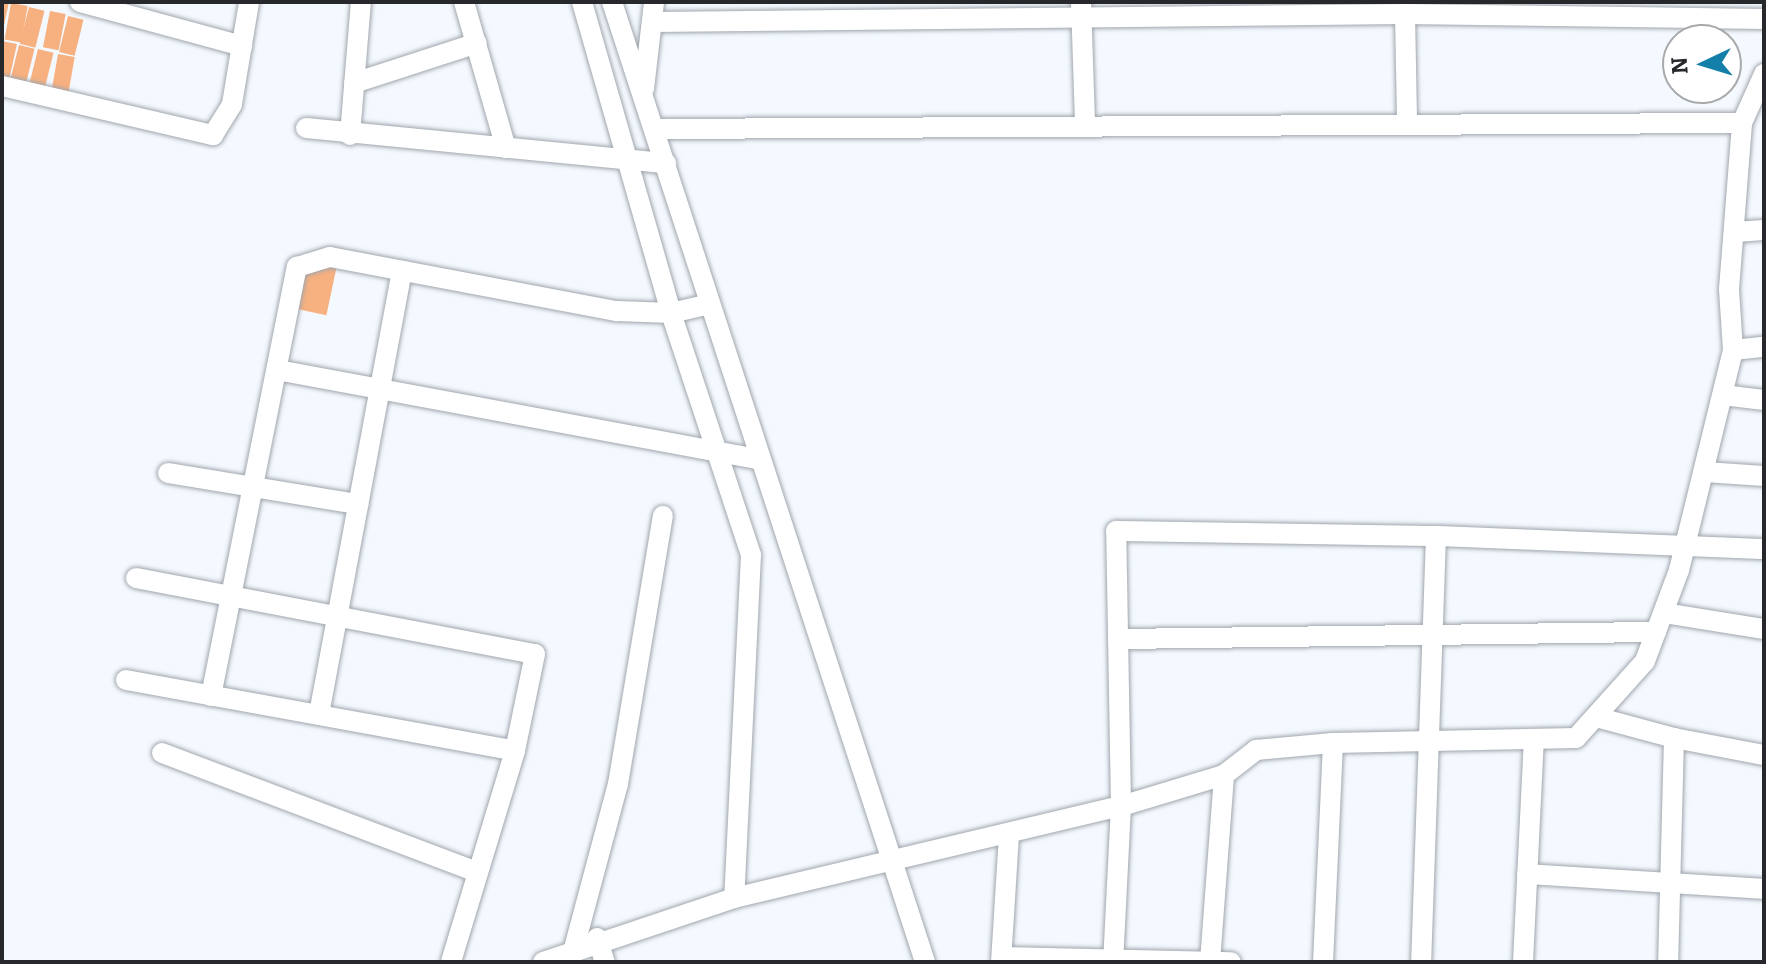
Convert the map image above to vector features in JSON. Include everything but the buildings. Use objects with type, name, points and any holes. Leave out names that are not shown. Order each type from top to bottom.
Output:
[{"type":"street","points":[[80,2],[242,46]]},
{"type":"street","points":[[2,86],[213,135],[232,104],[249,2]]},
{"type":"street","points":[[350,135],[361,2]]},
{"type":"street","points":[[464,2],[506,148]]},
{"type":"street","points":[[582,2],[706,305],[742,456],[881,863],[925,962]]},
{"type":"street","points":[[612,2],[657,129],[646,161],[675,312],[742,456],[753,582],[734,898]]},
{"type":"street","points":[[644,90],[653,12],[1405,14],[1742,10],[1764,19]]},
{"type":"street","points":[[1080,11],[1085,125]]},
{"type":"street","points":[[1405,14],[1407,120]]},
{"type":"street","points":[[354,83],[477,43]]},
{"type":"street","points":[[543,962],[597,938],[734,898],[1121,806],[1224,775],[1256,750],[1333,743],[1576,738],[1645,661],[1687,542],[1733,350],[1735,232],[1742,123],[1761,82]]},
{"type":"street","points":[[657,129],[1407,120],[1742,123]]},
{"type":"street","points":[[306,128],[350,135],[646,161]]},
{"type":"street","points":[[1735,232],[1764,230]]},
{"type":"street","points":[[211,696],[229,593],[254,487],[297,267],[330,257],[617,311],[675,312],[706,305]]},
{"type":"street","points":[[319,714],[402,271]]},
{"type":"street","points":[[1733,350],[1764,347]]},
{"type":"street","points":[[277,370],[381,385],[742,456]]},
{"type":"street","points":[[1723,395],[1764,400]]},
{"type":"street","points":[[1705,472],[1764,476]]},
{"type":"street","points":[[168,473],[358,504]]},
{"type":"street","points":[[574,948],[618,784],[663,516]]},
{"type":"street","points":[[1113,959],[1121,806],[1116,531],[1687,542],[1764,549]]},
{"type":"street","points":[[1421,962],[1425,741],[1436,536]]},
{"type":"street","points":[[136,578],[229,593],[535,654],[515,751],[451,962]]},
{"type":"street","points":[[1118,639],[1430,637],[1660,623],[1764,629]]},
{"type":"street","points":[[126,680],[515,751]]},
{"type":"street","points":[[1596,717],[1674,738],[1764,755]]},
{"type":"street","points":[[1668,962],[1674,738]]},
{"type":"street","points":[[1523,962],[1534,739]]},
{"type":"street","points":[[1323,962],[1333,743]]},
{"type":"street","points":[[162,753],[477,872]]},
{"type":"street","points":[[1009,835],[1001,960],[1217,962],[1224,775]]},
{"type":"street","points":[[1527,874],[1670,886],[1764,889]]},
{"type":"street","points":[[597,938],[605,962]]}]
